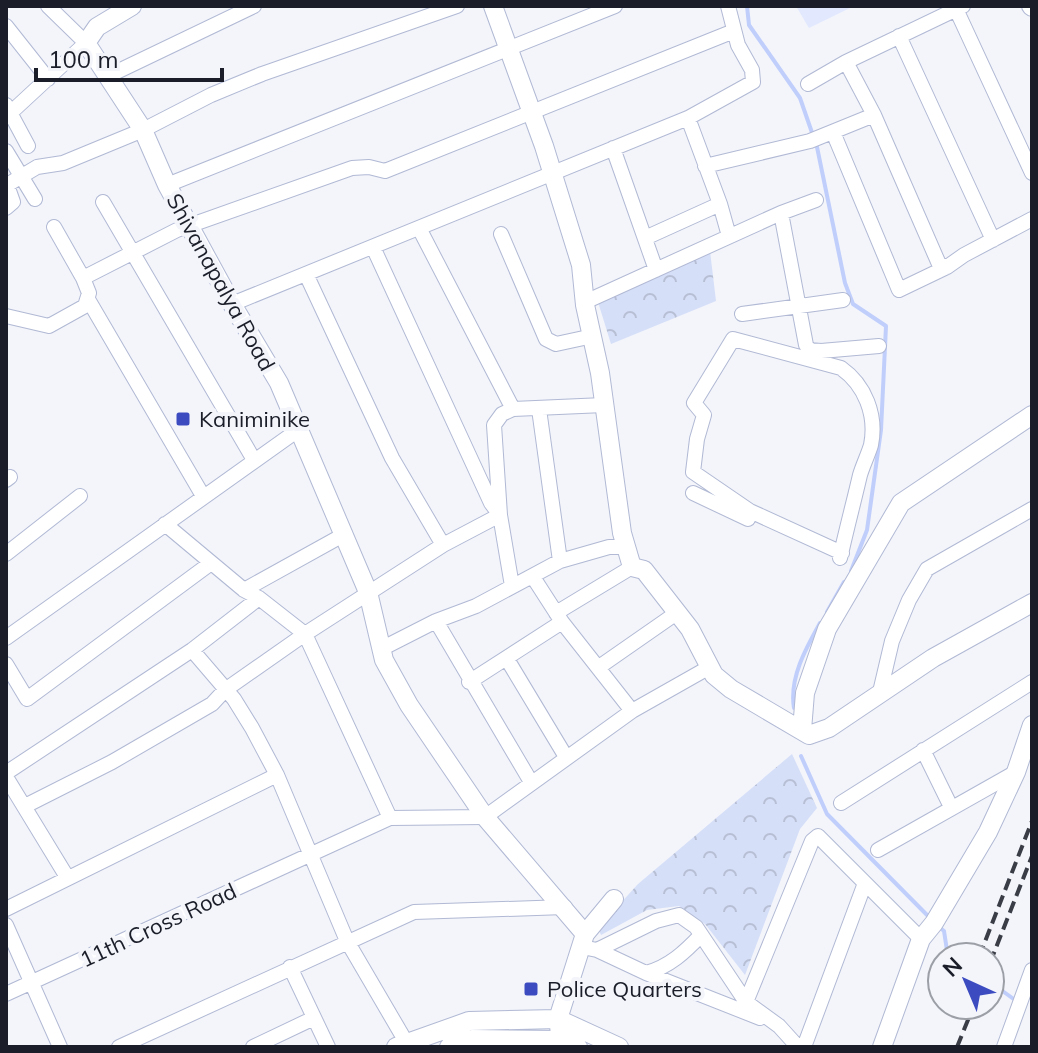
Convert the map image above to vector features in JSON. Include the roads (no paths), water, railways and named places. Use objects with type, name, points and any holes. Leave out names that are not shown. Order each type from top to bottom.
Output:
[{"type":"street","points":[[48,6],[86,43]]},
{"type":"street","points":[[28,146],[8,112],[86,43],[97,27],[132,6]]},
{"type":"street","points":[[108,76],[254,6]]},
{"type":"street","points":[[6,208],[13,202],[7,185],[37,167],[63,163],[143,130],[249,79],[457,6]]},
{"type":"street","points":[[493,6],[532,113],[581,265],[622,533],[632,567]]},
{"type":"street","points":[[167,185],[615,6]]},
{"type":"street","points":[[232,304],[688,118],[753,82],[752,70],[734,31],[728,6]]},
{"type":"street","points":[[808,84],[846,62],[960,8],[1032,173]]},
{"type":"street","points":[[6,26],[48,79]]},
{"type":"street","points":[[83,278],[189,225],[352,168],[369,167],[385,171],[734,31]]},
{"type":"street","points":[[899,36],[993,240]]},
{"type":"street","name":"Shivanapalya Road","points":[[86,43],[143,130],[167,185],[279,383],[368,592],[384,660],[409,705],[485,817],[565,907],[588,943]]},
{"type":"street","points":[[846,62],[874,115],[939,264],[947,267]]},
{"type":"street","points":[[705,166],[821,137],[874,115]]},
{"type":"street","points":[[688,118],[729,236]]},
{"type":"street","points":[[821,137],[899,290],[1032,219]]},
{"type":"street","points":[[613,148],[656,270]]},
{"type":"street","points":[[6,151],[35,199]]},
{"type":"street","points":[[585,302],[816,200]]},
{"type":"street","points":[[103,202],[254,460]]},
{"type":"street","points":[[645,238],[720,204]]},
{"type":"street","points":[[781,213],[806,345],[810,350],[821,351],[879,346]]},
{"type":"street","points":[[54,227],[83,278],[89,301],[203,496]]},
{"type":"street","points":[[419,228],[513,409]]},
{"type":"street","points":[[501,234],[546,339],[556,344],[593,336]]},
{"type":"street","points":[[373,247],[491,503],[500,515]]},
{"type":"street","points":[[306,274],[392,458],[443,545]]},
{"type":"street","points":[[742,314],[843,300]]},
{"type":"street","points":[[6,316],[49,326],[76,313],[89,301]]},
{"type":"street","points":[[742,512],[693,472],[704,415],[694,403],[733,339],[841,368],[856,379],[866,395],[871,445],[863,464],[851,562],[813,665],[805,693],[802,730]]},
{"type":"street","points":[[512,586],[500,515],[494,425],[502,414],[513,409],[604,405]]},
{"type":"street","points":[[539,409],[560,561]]},
{"type":"street","points":[[851,562],[901,503],[1032,415]]},
{"type":"street","points":[[6,638],[298,430]]},
{"type":"street","points":[[693,493],[851,562]]},
{"type":"street","points":[[6,554],[80,496]]},
{"type":"street","points":[[880,692],[892,641],[909,600],[927,569],[1032,509]]},
{"type":"street","points":[[25,806],[156,738],[212,704],[225,690],[368,592],[443,545],[500,515]]},
{"type":"street","points":[[165,524],[244,590],[305,634],[390,818],[485,817],[632,711],[708,668]]},
{"type":"street","points":[[244,590],[345,534]]},
{"type":"street","points":[[381,649],[436,621],[476,606],[560,561],[609,547],[626,547]]},
{"type":"street","points":[[8,670],[27,699],[211,563]]},
{"type":"street","points":[[469,682],[507,659],[632,567],[644,570],[678,612],[690,629],[708,668],[731,689],[809,735],[829,728],[933,658],[1032,603]]},
{"type":"street","points":[[533,577],[559,618],[632,711]]},
{"type":"street","points":[[67,877],[6,775],[192,650],[259,598]]},
{"type":"street","points":[[599,667],[678,612]]},
{"type":"street","points":[[436,621],[469,682],[531,782]]},
{"type":"street","points":[[192,650],[252,728],[277,775],[347,941],[404,1045],[469,1021],[558,1019],[619,1047]]},
{"type":"street","points":[[507,659],[566,757]]},
{"type":"street","points":[[841,803],[1032,682]]},
{"type":"street","points":[[882,1047],[921,939],[936,920],[988,832],[1016,772],[1032,725]]},
{"type":"street","points":[[923,750],[951,807]]},
{"type":"street","points":[[878,850],[1016,772]]},
{"type":"street","points":[[6,909],[277,775]]},
{"type":"street","name":"11th Cross Road","points":[[6,994],[390,818]]},
{"type":"street","points":[[746,1002],[812,841],[818,836],[921,939]]},
{"type":"street","points":[[804,1047],[865,883]]},
{"type":"street","points":[[459,1045],[472,1039],[567,1045],[558,1019],[588,943],[614,899]]},
{"type":"street","points":[[119,1047],[414,912],[565,907]]},
{"type":"street","points":[[588,943],[679,915],[696,927],[746,1002],[779,1026],[798,1047]]},
{"type":"street","points":[[6,925],[60,1047]]},
{"type":"street","points":[[646,973],[662,969],[701,935]]},
{"type":"street","points":[[588,943],[646,973],[779,1026]]},
{"type":"street","points":[[290,967],[328,1047]]},
{"type":"street","points":[[1004,1047],[1032,970]]},
{"type":"street","points":[[253,1047],[314,1018]]},
{"type":"waterway","points":[[747,6],[749,25],[800,98],[817,147],[845,283],[853,304],[886,326],[881,430],[867,530],[851,571]]},
{"type":"waterway","points":[[827,612],[844,582]]},
{"type":"waterway","points":[[794,708],[796,675],[820,623]]},
{"type":"waterway","points":[[801,756],[827,814],[930,918]]},
{"type":"waterway","points":[[939,927],[944,931],[946,941]]},
{"type":"waterway","points":[[1006,994],[1015,1000]]},
{"type":"railway","points":[[985,941],[1032,821]]},
{"type":"railway","points":[[999,941],[1032,856]]},
{"type":"railway","points":[[957,1047],[968,1021]]},
{"type":"place","name":"Kaniminike","points":[[183,419]]},
{"type":"place","name":"Police Quarters","points":[[531,989]]}]
